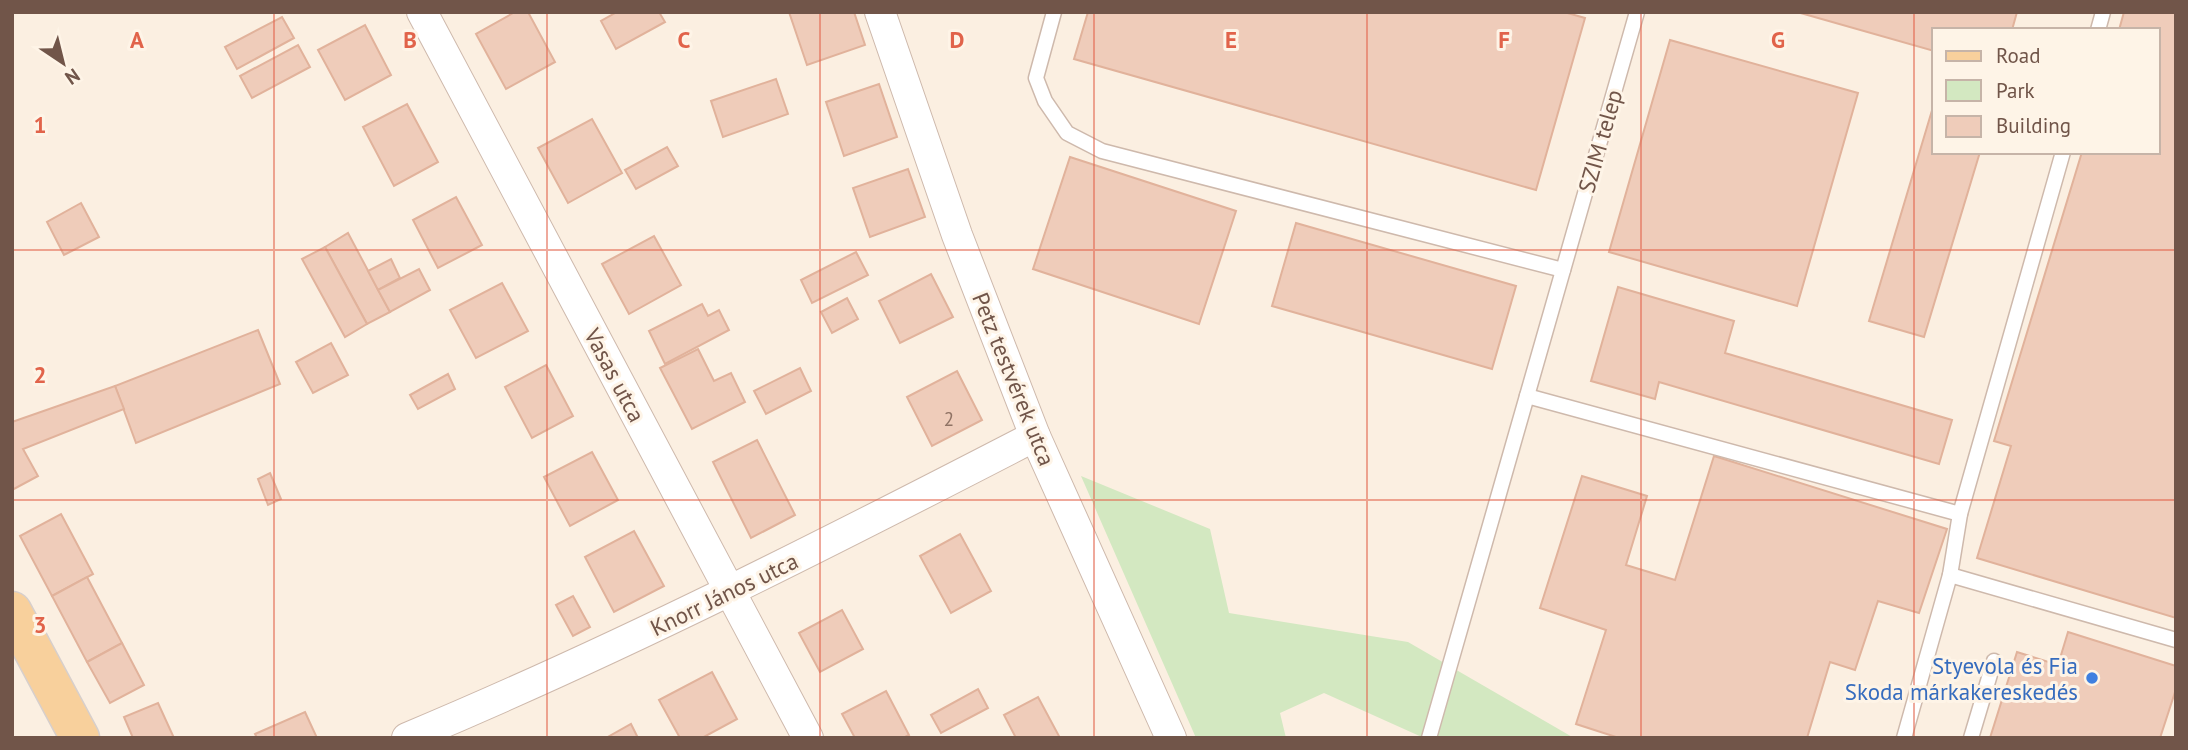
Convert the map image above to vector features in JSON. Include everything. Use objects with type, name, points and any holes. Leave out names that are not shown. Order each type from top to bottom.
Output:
[{"type":"main road","points":[[12,611],[80,738]]},
{"type":"street","name":"Vasas utca","points":[[422,12],[808,738]]},
{"type":"street","name":"Petz testvérek utca","points":[[880,12],[957,235],[1035,436],[1171,738]]},
{"type":"street","name":"Knorr János utca","points":[[407,738],[537,683],[731,592],[1035,436]]},
{"type":"lane","points":[[1054,12],[1036,78],[1045,101],[1067,133],[1102,152],[1563,271]]},
{"type":"lane","name":"SZIM telep","points":[[1429,738],[1637,12]]},
{"type":"lane","points":[[1904,738],[1950,575],[1960,514],[2062,154]]},
{"type":"lane","points":[[1527,396],[1960,514]]},
{"type":"lane","points":[[1950,575],[2176,640]]},
{"type":"lane","points":[[1971,738],[1994,661]]},
{"type":"green space","points":[[1081,476],[1210,529],[1229,613],[1408,642],[1574,738],[1424,738],[1324,693],[1280,713],[1286,738],[1196,738]]},
{"type":"building","points":[[515,12],[528,12],[555,62],[506,89],[476,34]]},
{"type":"building","points":[[617,12],[659,12],[665,22],[616,49],[601,21]]},
{"type":"building","points":[[789,12],[854,12],[865,45],[807,65]]},
{"type":"building","points":[[1088,12],[1564,12],[1585,18],[1536,190],[1074,59]]},
{"type":"building","points":[[1797,12],[2017,12],[2013,28],[1932,28],[1932,50]]},
{"type":"building","points":[[2124,12],[2176,12],[2176,618],[1977,558],[2011,446],[1994,441],[2081,154],[2160,154],[2160,28],[2120,28]]},
{"type":"building","points":[[282,17],[294,38],[237,69],[225,47]]},
{"type":"building","points":[[365,25],[391,75],[345,100],[318,50]]},
{"type":"building","points":[[1670,40],[1858,93],[1797,306],[1609,252]]},
{"type":"building","points":[[298,45],[310,67],[252,98],[240,76]]},
{"type":"building","points":[[776,79],[788,114],[723,137],[711,101]]},
{"type":"building","points":[[879,84],[897,137],[844,156],[826,102]]},
{"type":"building","points":[[407,104],[438,162],[394,186],[363,127]]},
{"type":"building","points":[[1932,110],[1932,154],[1979,154],[1924,337],[1869,321]]},
{"type":"building","points":[[592,119],[622,173],[568,203],[538,148]]},
{"type":"building","points":[[667,147],[678,166],[636,189],[625,170]]},
{"type":"building","points":[[1070,157],[1236,211],[1199,324],[1033,269]]},
{"type":"building","points":[[908,169],[925,217],[870,237],[853,188]]},
{"type":"building","points":[[456,197],[482,245],[438,268],[413,220]]},
{"type":"building","points":[[81,203],[99,237],[64,255],[47,222]]},
{"type":"building","points":[[1296,223],[1516,286],[1492,369],[1272,306]]},
{"type":"building","points":[[348,233],[390,312],[367,324],[325,247]]},
{"type":"building","points":[[654,236],[681,285],[629,314],[602,264]]},
{"type":"building","points":[[325,247],[367,324],[345,337],[302,259]]},
{"type":"building","points":[[856,252],[868,275],[812,303],[801,280]]},
{"type":"building","points":[[391,259],[400,278],[378,290],[368,271]]},
{"type":"building","points":[[419,269],[430,290],[390,312],[378,290]]},
{"type":"building","points":[[931,274],[953,317],[900,343],[879,301]]},
{"type":"building","points":[[502,283],[528,331],[476,358],[450,310]]},
{"type":"building","points":[[1618,287],[1734,321],[1725,353],[1952,420],[1939,464],[1659,382],[1655,399],[1591,381]]},
{"type":"building","points":[[847,298],[858,319],[832,333],[821,312]]},
{"type":"building","points":[[702,304],[708,316],[719,310],[729,330],[665,364],[649,331]]},
{"type":"building","points":[[258,330],[280,384],[136,443],[115,386]]},
{"type":"building","points":[[331,343],[348,375],[313,393],[296,362]]},
{"type":"building","points":[[698,349],[714,381],[731,373],[745,402],[692,429],[660,368]]},
{"type":"building","points":[[546,365],[573,416],[532,438],[505,387]]},
{"type":"building","points":[[800,368],[811,391],[766,414],[754,391]]},
{"type":"building","points":[[957,371],[982,420],[932,446],[907,397]]},
{"type":"building","points":[[448,374],[455,389],[418,409],[410,395]]},
{"type":"building","points":[[115,386],[124,409],[23,449],[38,476],[12,490],[12,422]]},
{"type":"building","points":[[757,440],[795,515],[751,538],[713,462]]},
{"type":"building","points":[[592,452],[618,500],[570,526],[544,477]]},
{"type":"building","points":[[1714,456],[1947,529],[1919,613],[1878,601],[1855,670],[1830,662],[1807,738],[1619,738],[1576,724],[1606,630],[1540,608],[1582,476],[1647,496],[1626,565],[1675,580]]},
{"type":"building","points":[[270,473],[281,499],[268,505],[258,479]]},
{"type":"building","points":[[61,514],[93,574],[52,596],[20,536]]},
{"type":"building","points":[[634,531],[664,586],[614,612],[585,557]]},
{"type":"building","points":[[960,534],[991,591],[951,613],[920,556]]},
{"type":"building","points":[[87,577],[122,643],[87,662],[52,596]]},
{"type":"building","points":[[573,596],[590,627],[573,636],[556,605]]},
{"type":"building","points":[[842,610],[863,649],[820,672],[799,633]]},
{"type":"building","name":"Styevola és Fia Skoda márkakereskedés","points":[[2068,632],[2176,666],[2176,689],[2160,738],[1990,738],[2017,652],[2058,665]]},
{"type":"building","points":[[122,643],[144,685],[110,703],[87,662]]},
{"type":"building","points":[[712,672],[737,719],[702,738],[680,738],[659,700]]},
{"type":"building","points":[[978,689],[988,708],[941,733],[931,715]]},
{"type":"building","points":[[886,691],[909,735],[903,738],[855,738],[842,714]]},
{"type":"building","points":[[1038,697],[1060,738],[1016,738],[1004,715]]},
{"type":"building","points":[[158,703],[174,738],[133,738],[124,717]]},
{"type":"building","points":[[305,712],[317,738],[257,738],[255,734]]},
{"type":"building","points":[[631,724],[638,738],[606,738]]},
{"type":"place","name":"Styevola és Fia Skoda márkakereskedés","points":[[2092,678]]}]
